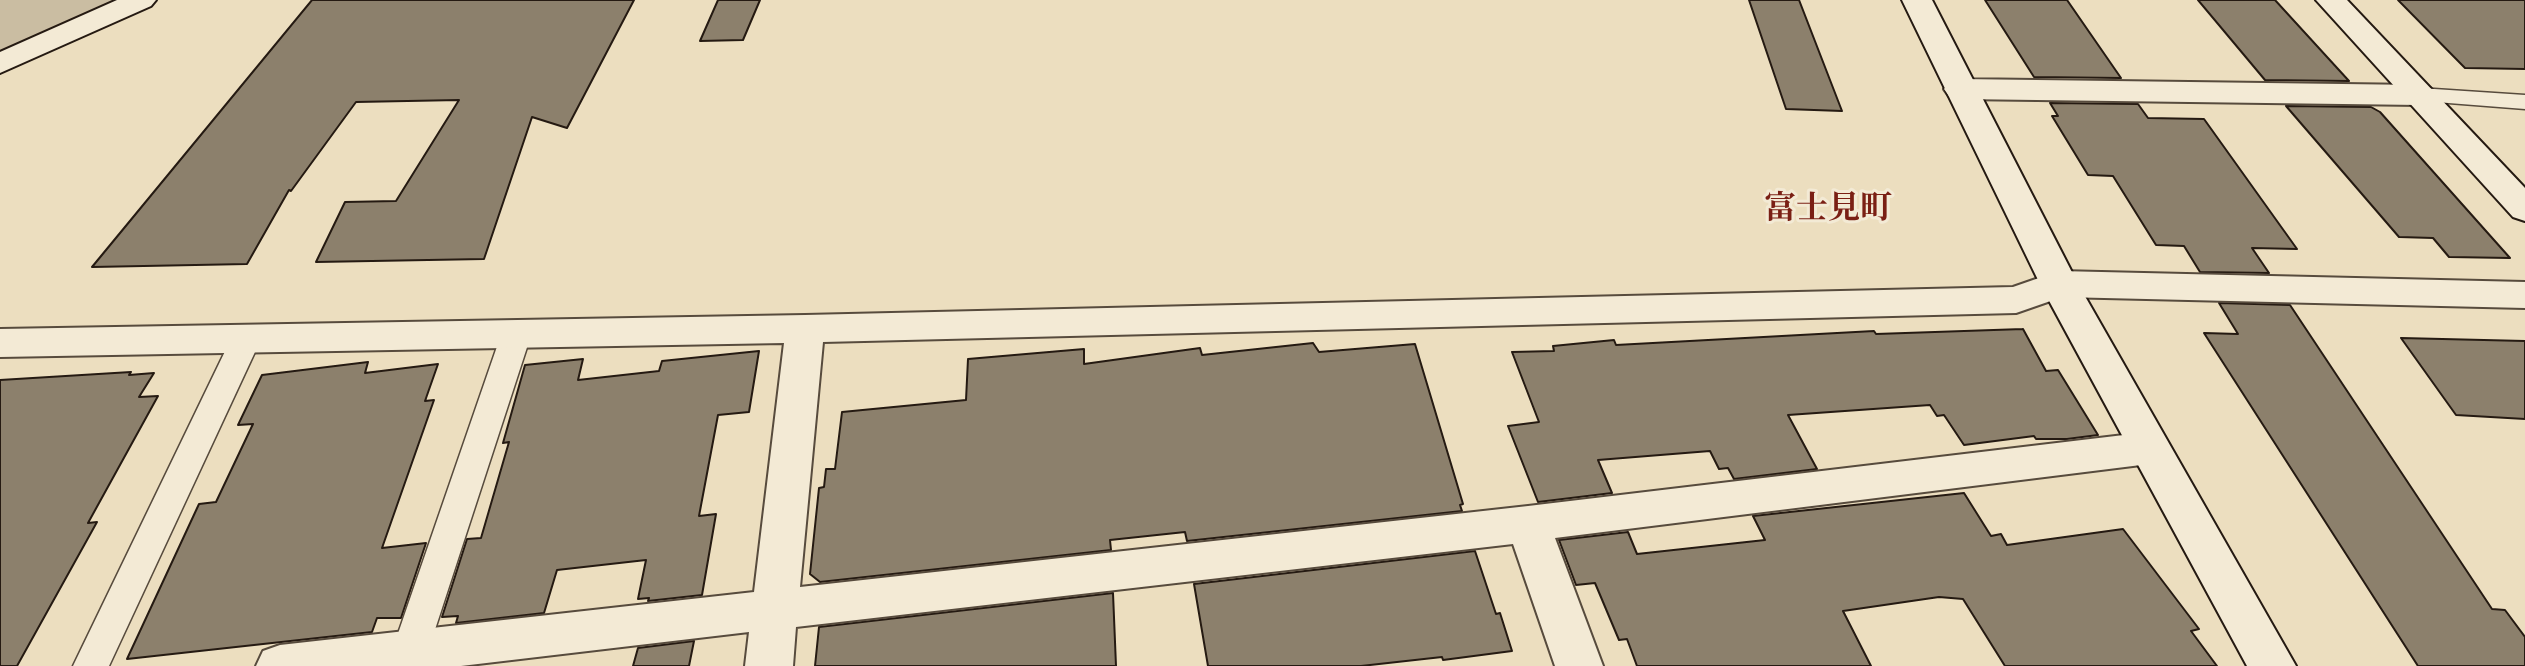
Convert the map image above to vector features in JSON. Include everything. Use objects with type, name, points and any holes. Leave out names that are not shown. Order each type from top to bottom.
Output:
[{"type":"street","points":[[0,64],[141,0]]},
{"type":"street","points":[[1917,0],[2059,284],[2272,666]]},
{"type":"street","points":[[2331,0],[2525,209]]},
{"type":"street","points":[[1960,89],[2419,95]]},
{"type":"street","points":[[0,343],[806,329],[2016,300],[2059,284],[2525,295]]},
{"type":"street","points":[[769,666],[806,329]]},
{"type":"street","points":[[280,666],[1528,524],[2149,448]]},
{"type":"street","points":[[1528,524],[1578,666]]},
{"type":"lane","points":[[2419,95],[2525,102]]},
{"type":"lane","points":[[410,651],[516,335]]},
{"type":"lane","points":[[92,666],[246,339]]},
{"type":"shaded area","points":[[0,0],[119,0],[0,54]]},
{"type":"building","points":[[312,0],[634,0],[567,128],[532,117],[484,259],[316,262],[345,202],[396,201],[459,100],[356,102],[291,191],[289,190],[247,264],[92,267]]},
{"type":"building","points":[[718,0],[760,0],[743,40],[700,41]]},
{"type":"building","points":[[1749,0],[1799,0],[1842,111],[1786,109]]},
{"type":"building","points":[[1985,0],[2067,0],[2121,78],[2034,77]]},
{"type":"building","points":[[2198,0],[2275,0],[2349,81],[2265,80]]},
{"type":"building","points":[[2398,0],[2525,0],[2525,69],[2465,68]]},
{"type":"building","points":[[2050,103],[2138,104],[2148,118],[2204,119],[2297,249],[2252,248],[2269,273],[2200,272],[2184,246],[2156,245],[2113,176],[2088,175],[2052,116],[2058,116]]},
{"type":"building","points":[[2286,106],[2371,107],[2380,112],[2510,258],[2449,257],[2433,238],[2399,237]]},
{"type":"building","points":[[2219,303],[2290,305],[2492,609],[2505,610],[2525,637],[2525,666],[2418,666],[2204,333],[2238,334]]},
{"type":"building","points":[[2023,329],[2046,371],[2058,370],[2098,435],[2067,439],[2036,439],[2034,436],[1964,445],[1944,415],[1937,416],[1930,405],[1788,415],[1817,469],[1734,479],[1728,468],[1719,469],[1710,451],[1598,460],[1612,493],[1538,502],[1508,426],[1539,422],[1512,352],[1554,351],[1553,346],[1614,340],[1616,345],[1874,331],[1876,334]]},
{"type":"building","points":[[2401,338],[2525,341],[2525,419],[2456,415]]},
{"type":"building","points":[[1313,343],[1319,352],[1415,344],[1463,504],[1460,505],[1462,511],[1187,541],[1185,532],[1110,540],[1111,550],[820,582],[810,574],[819,488],[824,487],[826,469],[835,469],[842,412],[966,400],[968,359],[1084,349],[1084,364],[1200,348],[1202,355]]},
{"type":"building","points":[[759,351],[749,412],[718,415],[699,516],[716,514],[702,595],[648,601],[649,598],[638,599],[646,560],[557,570],[544,613],[456,623],[458,616],[442,617],[467,539],[481,538],[509,442],[503,443],[525,365],[583,359],[578,380],[659,371],[662,361]]},
{"type":"building","points":[[368,362],[365,373],[438,364],[425,401],[434,400],[382,548],[426,543],[401,618],[377,618],[372,632],[127,659],[199,504],[216,502],[253,424],[238,425],[262,375]]},
{"type":"building","points":[[131,372],[129,375],[154,373],[139,397],[158,396],[88,523],[97,522],[17,666],[0,666],[0,380]]},
{"type":"building","points":[[1964,493],[1991,536],[2001,534],[2007,545],[2123,529],[2199,629],[2191,631],[2217,666],[2005,666],[1963,599],[1939,597],[1843,611],[1871,666],[1637,666],[1627,639],[1619,640],[1595,583],[1576,585],[1559,540],[1628,532],[1637,554],[1765,540],[1753,516]]},
{"type":"building","points":[[1475,551],[1496,614],[1500,613],[1512,651],[1443,660],[1442,657],[1361,666],[1208,666],[1194,584]]},
{"type":"building","points":[[1113,593],[1116,666],[815,666],[819,627]]},
{"type":"building","points":[[694,641],[689,666],[633,666],[638,648]]},
{"type":"district","name":"富士見町","points":[[1828,213]]}]
